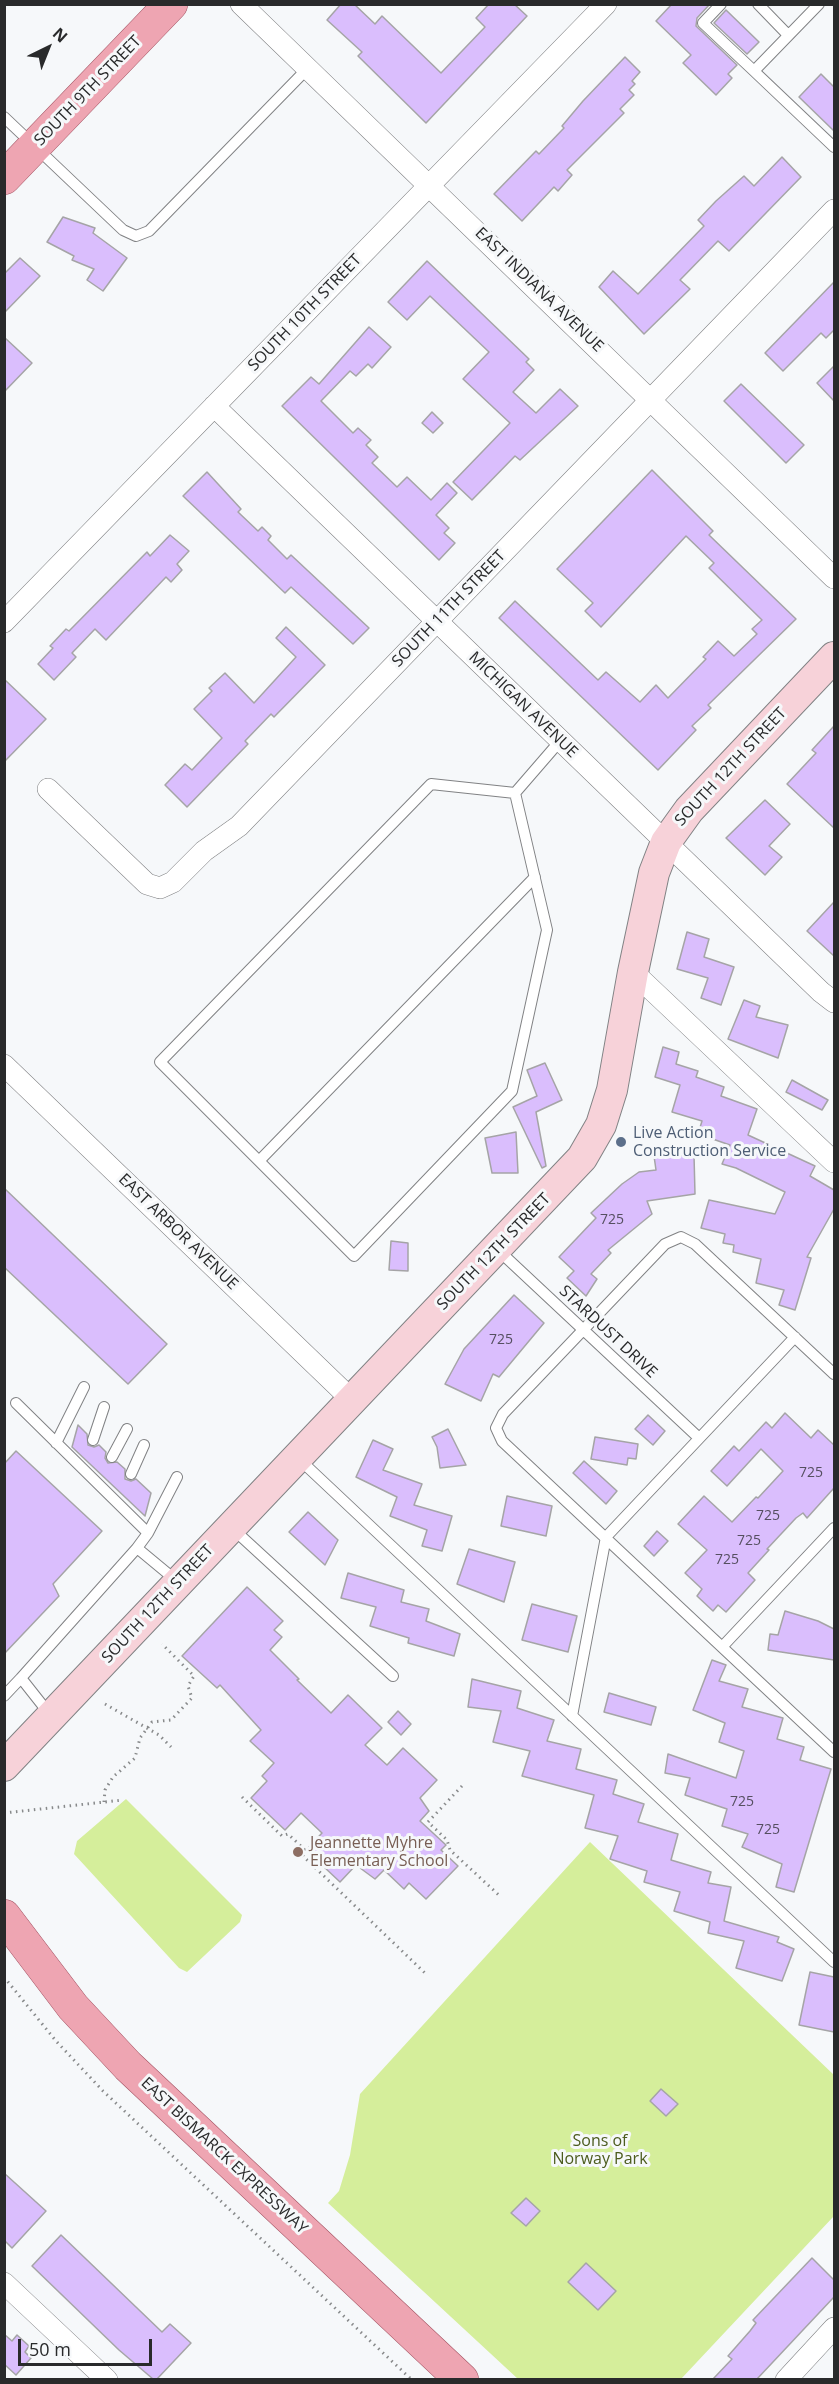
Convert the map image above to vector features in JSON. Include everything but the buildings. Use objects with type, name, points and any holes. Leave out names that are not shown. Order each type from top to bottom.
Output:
[{"type":"main road","name":"SOUTH 9TH STREET","points":[[4,178],[171,4]]},
{"type":"main road","name":"EAST BISMARCK EXPRESSWAY","points":[[4,1916],[73,2007],[120,2058],[455,2377]]},
{"type":"street","name":"EAST INDIANA AVENUE","points":[[241,4],[834,578]]},
{"type":"street","name":"SOUTH 10TH STREET","points":[[4,622],[606,4]]},
{"type":"street","name":"SOUTH 11TH STREET","points":[[48,789],[147,884],[160,888],[167,886],[204,851],[239,826],[834,210]]},
{"type":"street","name":"MICHIGAN AVENUE","points":[[214,406],[834,1002]]},
{"type":"street","name":"SOUTH 12TH STREET","points":[[4,1766],[567,1176],[594,1139],[612,1090],[633,972],[654,873],[666,842],[689,810],[834,657]]},
{"type":"street","points":[[633,972],[834,1162]]},
{"type":"street","name":"EAST ARBOR AVENUE","points":[[4,1065],[352,1400]]},
{"type":"street","points":[[4,2283],[107,2379]]},
{"type":"street","points":[[786,2379],[834,2328]]},
{"type":"lane","points":[[721,4],[703,23],[834,147]]},
{"type":"lane","points":[[758,4],[788,35]]},
{"type":"lane","points":[[754,71],[819,4]]},
{"type":"lane","points":[[4,117],[123,230],[136,236],[143,235],[308,68]]},
{"type":"lane","points":[[515,793],[560,741]]},
{"type":"lane","points":[[431,784],[515,793],[547,930],[512,1091],[354,1256],[160,1062],[431,784]]},
{"type":"lane","points":[[259,1161],[535,877]]},
{"type":"lane","points":[[834,1374],[695,1244],[681,1238],[665,1244],[503,1413],[496,1428],[502,1441],[834,1752]]},
{"type":"lane","name":"STARDUST DRIVE","points":[[497,1249],[699,1438]]},
{"type":"lane","points":[[572,1716],[606,1538],[795,1337]]},
{"type":"lane","points":[[56,1443],[84,1387]]},
{"type":"lane","points":[[16,1403],[56,1443],[84,1465],[121,1500],[148,1533]]},
{"type":"lane","points":[[93,1440],[104,1407]]},
{"type":"lane","points":[[112,1457],[128,1429]]},
{"type":"lane","points":[[131,1474],[144,1445]]},
{"type":"lane","points":[[297,1458],[834,1962]]},
{"type":"lane","points":[[4,1696],[137,1548],[148,1533],[177,1477]]},
{"type":"lane","points":[[231,1527],[393,1676]]},
{"type":"lane","points":[[722,1647],[834,1528]]},
{"type":"lane","points":[[137,1548],[179,1582]]},
{"type":"lane","points":[[21,1678],[52,1717]]},
{"type":"path","points":[[104,1802],[105,1790],[113,1777],[127,1768],[135,1758],[140,1738],[152,1722],[171,1720],[192,1698],[188,1686],[194,1676],[162,1644]]},
{"type":"path","points":[[105,1704],[147,1728],[171,1747]]},
{"type":"path","points":[[462,1786],[428,1822],[447,1840],[450,1850],[501,1897]]},
{"type":"path","points":[[242,1797],[282,1836],[288,1834],[304,1849],[303,1856],[428,1975]]},
{"type":"path","points":[[4,1813],[123,1800]]},
{"type":"path","points":[[4,1977],[56,2041],[89,2077],[412,2379]]},
{"type":"green space","points":[[126,1799],[242,1915],[240,1922],[187,1972],[179,1968],[74,1854],[77,1841]]},
{"type":"green space","name":"Sons of Norway Park","points":[[590,1842],[834,2075],[834,2216],[681,2379],[518,2379],[328,2203],[339,2191],[350,2155],[360,2094]]},
{"type":"place","name":"Live Action Construction Service","points":[[621,1142]]},
{"type":"place","name":"Jeannette Myhre Elementary School","points":[[298,1852]]}]
